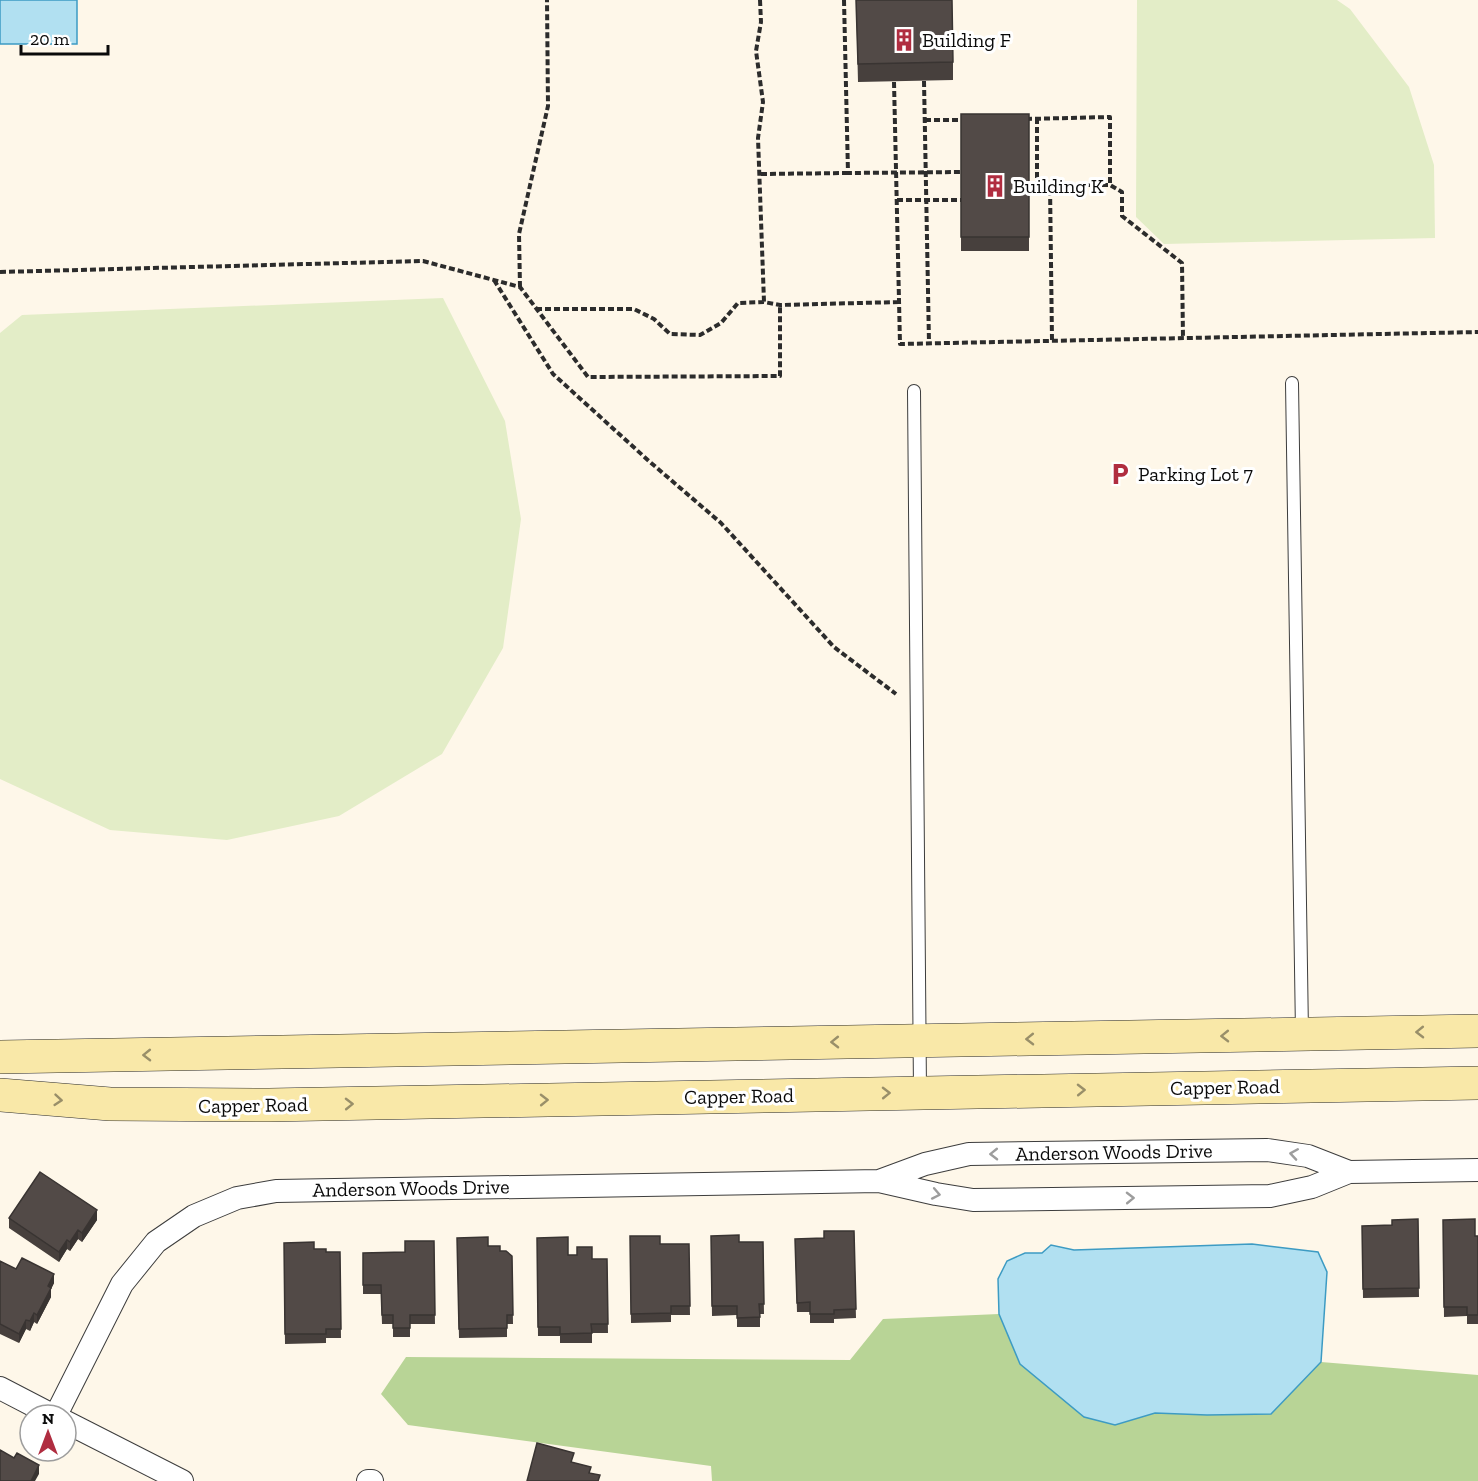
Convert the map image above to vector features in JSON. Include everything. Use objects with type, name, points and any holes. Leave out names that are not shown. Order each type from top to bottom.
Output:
[{"type":"street","points":[[0,1057],[1478,1031]]},
{"type":"street","points":[[196,1106],[197,1054]]},
{"type":"street","name":"Capper Road","points":[[0,1095],[110,1104],[196,1106],[1478,1083]]},
{"type":"street","name":"Anderson Woods Drive","points":[[879,1181],[925,1164],[969,1154],[1267,1150],[1308,1156],[1349,1172]]},
{"type":"street","name":"Anderson Woods Drive","points":[[60,1403],[122,1284],[156,1242],[194,1216],[237,1198],[276,1191],[879,1181],[973,1200],[1270,1196],[1312,1187],[1349,1172],[1478,1170]]},
{"type":"street","points":[[0,1388],[30,1403]]},
{"type":"street","points":[[78,1428],[182,1481]]},
{"type":"lane","points":[[1292,383],[1302,1035]]},
{"type":"lane","points":[[914,391],[920,1093]]},
{"type":"path","points":[[547,0],[548,106],[519,234],[520,287],[536,309],[588,377],[780,376],[780,305]]},
{"type":"path","points":[[760,0],[761,22],[756,51],[763,102],[758,138],[764,302]]},
{"type":"path","points":[[844,0],[848,173]]},
{"type":"path","points":[[924,81],[929,343]]},
{"type":"path","points":[[894,82],[900,344],[1478,332]]},
{"type":"path","points":[[1015,119],[1110,117],[1110,185]]},
{"type":"path","points":[[1038,118],[1037,184],[1110,185],[1122,192],[1122,216],[1182,263],[1184,338]]},
{"type":"path","points":[[925,120],[970,120]]},
{"type":"path","points":[[760,174],[961,171]]},
{"type":"path","points":[[1050,185],[1052,340]]},
{"type":"path","points":[[897,201],[961,200]]},
{"type":"path","points":[[0,272],[423,261],[520,287]]},
{"type":"path","points":[[494,280],[554,374],[721,523],[834,648],[917,710]]},
{"type":"path","points":[[536,309],[634,309],[654,319],[670,334],[700,335],[721,323],[738,303],[764,302],[780,305],[899,302]]},
{"type":"green space","points":[[1137,0],[1337,0],[1350,9],[1409,87],[1434,165],[1435,238],[1164,244],[1136,217]]},
{"type":"green space","points":[[443,298],[505,421],[521,519],[503,648],[442,754],[339,816],[227,840],[110,830],[0,779],[0,333],[22,315]]},
{"type":"green space","points":[[999,1314],[1020,1364],[1115,1425],[1155,1413],[1271,1414],[1321,1362],[1478,1375],[1478,1481],[712,1481],[711,1466],[408,1425],[381,1394],[406,1357],[850,1360],[883,1319]]},
{"type":"water","points":[[0,0],[77,0],[77,44],[0,44]]},
{"type":"water","points":[[1252,1244],[1318,1252],[1327,1272],[1321,1362],[1271,1414],[1155,1413],[1115,1425],[1084,1417],[1020,1364],[999,1314],[998,1279],[1007,1261],[1025,1253],[1042,1253],[1051,1245],[1074,1250]]},
{"type":"building","name":"Building F","points":[[856,0],[952,0],[953,62],[858,64]]},
{"type":"building","name":"Building K","points":[[961,114],[1029,114],[1029,237],[961,237]]},
{"type":"building","points":[[40,1172],[97,1210],[82,1233],[78,1230],[59,1252],[9,1218]]},
{"type":"building","points":[[1418,1219],[1419,1288],[1363,1289],[1362,1226],[1392,1225],[1392,1220]]},
{"type":"building","points":[[1475,1219],[1475,1236],[1478,1236],[1478,1315],[1467,1315],[1467,1307],[1444,1307],[1443,1220]]},
{"type":"building","points":[[824,1231],[854,1231],[856,1309],[834,1310],[834,1314],[810,1314],[810,1302],[797,1303],[795,1239],[824,1238]]},
{"type":"building","points":[[739,1235],[739,1242],[763,1242],[764,1304],[759,1304],[760,1317],[737,1318],[737,1306],[712,1306],[711,1236]]},
{"type":"building","points":[[630,1236],[660,1236],[660,1244],[689,1244],[690,1306],[671,1306],[671,1313],[631,1314]]},
{"type":"building","points":[[488,1237],[488,1246],[500,1246],[500,1251],[506,1251],[512,1256],[513,1315],[507,1315],[507,1328],[459,1329],[457,1238]]},
{"type":"building","points":[[568,1237],[568,1255],[577,1255],[577,1247],[592,1247],[592,1259],[607,1259],[608,1324],[591,1324],[592,1333],[560,1334],[560,1327],[538,1327],[537,1238]]},
{"type":"building","points":[[405,1241],[434,1241],[435,1315],[410,1315],[410,1328],[393,1328],[393,1315],[382,1315],[381,1285],[363,1285],[363,1253],[405,1252]]},
{"type":"building","points":[[314,1242],[314,1249],[340,1252],[341,1329],[326,1329],[326,1334],[285,1334],[284,1243]]},
{"type":"building","points":[[22,1258],[54,1274],[48,1286],[51,1288],[37,1315],[34,1313],[30,1321],[26,1320],[19,1334],[0,1324],[0,1261],[16,1269]]},
{"type":"building","points":[[537,1443],[574,1453],[571,1462],[591,1467],[589,1473],[600,1475],[598,1481],[527,1481]]},
{"type":"building","points":[[0,1450],[14,1458],[18,1454],[18,1463],[39,1465],[31,1481],[0,1481]]},
{"type":"place","name":"Building F","points":[[904,40]]},
{"type":"place","name":"Building K","points":[[995,186]]},
{"type":"place","name":"Parking Lot 7","points":[[1120,474]]}]
